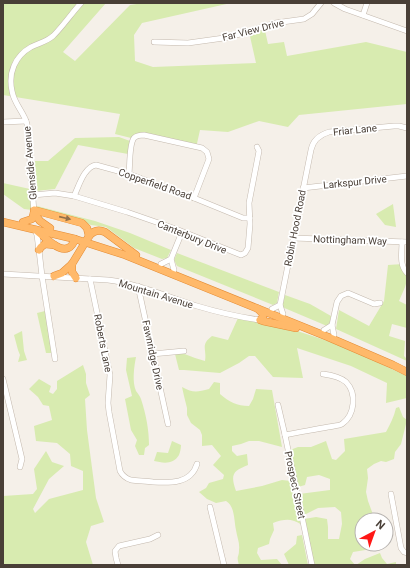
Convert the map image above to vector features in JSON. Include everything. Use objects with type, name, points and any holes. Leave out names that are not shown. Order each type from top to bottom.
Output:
[{"type":"highway","points":[[24,222],[32,219],[34,212]]},
{"type":"highway","points":[[34,212],[40,221],[50,228]]},
{"type":"highway","points":[[34,212],[82,223],[86,226],[87,239]]},
{"type":"highway","points":[[3,218],[50,228],[73,236]]},
{"type":"highway","points":[[3,222],[87,239],[161,264],[329,334],[407,372]]},
{"type":"highway","points":[[34,229],[55,246]]},
{"type":"highway","points":[[54,276],[62,273],[72,264],[87,239],[92,233],[97,231],[101,230],[105,232],[136,255]]},
{"type":"highway","points":[[39,250],[45,244],[65,249],[72,245],[73,236]]},
{"type":"highway","points":[[87,239],[256,308],[375,352],[407,368]]},
{"type":"highway","points":[[72,264],[72,272],[76,278]]},
{"type":"highway","points":[[256,308],[264,315],[260,320],[329,334]]},
{"type":"street","name":"Glenside Avenue","points":[[34,212],[26,120],[16,104],[10,83],[11,76],[14,64],[19,57],[28,49],[53,36],[80,3]]},
{"type":"street","name":"Far View Drive","points":[[154,42],[188,43],[246,33],[275,23],[304,19],[312,14],[321,3]]},
{"type":"street","points":[[334,3],[345,9],[407,31]]},
{"type":"street","points":[[363,15],[367,3]]},
{"type":"street","points":[[3,122],[26,120]]},
{"type":"street","name":"Friar Lane","points":[[311,150],[317,138],[329,132],[394,126],[407,128]]},
{"type":"street","points":[[129,174],[131,144],[139,135],[144,134],[202,148],[207,152],[209,159],[194,198]]},
{"type":"street","name":"Canterbury Drive","points":[[33,195],[55,192],[74,196],[127,212],[240,255],[245,253],[248,248],[250,231],[249,203],[259,151],[257,147]]},
{"type":"street","name":"Robin Hood Road","points":[[283,314],[280,305],[311,150]]},
{"type":"street","name":"Copperfield Road","points":[[74,196],[86,171],[91,166],[98,165],[129,174],[243,218],[250,218]]},
{"type":"street","name":"Larkspur Drive","points":[[303,188],[407,176]]},
{"type":"street","points":[[34,229],[37,235],[55,359]]},
{"type":"street","points":[[174,270],[171,259],[182,232]]},
{"type":"street","name":"Nottingham Way","points":[[293,238],[405,242]]},
{"type":"street","points":[[405,242],[402,265],[407,273]]},
{"type":"street","points":[[161,264],[171,259]]},
{"type":"street","name":"Mountain Avenue","points":[[3,274],[54,276],[113,281],[138,286],[215,311],[260,320]]},
{"type":"street","name":"Roberts Lane","points":[[90,279],[110,375],[108,403],[120,471],[127,479],[165,483],[176,482],[191,474],[196,464]]},
{"type":"street","name":"Fawnridge Drive","points":[[138,286],[168,424]]},
{"type":"street","points":[[329,334],[337,302],[343,294],[352,294],[374,304],[380,303]]},
{"type":"street","points":[[272,309],[280,305]]},
{"type":"street","points":[[329,334],[332,325]]},
{"type":"street","points":[[152,354],[184,351]]},
{"type":"street","points":[[285,435],[342,424],[350,415],[354,401],[349,386],[345,381],[339,378],[323,374]]},
{"type":"street","points":[[3,379],[22,459],[20,467]]},
{"type":"street","name":"Prospect Street","points":[[278,405],[312,565]]},
{"type":"street","points":[[391,494],[401,548],[407,554]]},
{"type":"street","points":[[210,507],[224,565]]},
{"type":"street","points":[[118,565],[115,551],[119,546],[150,539],[158,535]]},
{"type":"green space","points":[[3,3],[106,3],[63,52],[75,61],[130,5],[143,3],[231,3],[142,23],[134,35],[135,61],[153,67],[256,63],[249,32],[264,26],[268,44],[284,42],[287,56],[366,42],[407,52],[407,104],[299,115],[288,127],[259,121],[228,132],[200,130],[196,148],[143,135],[135,139],[115,134],[120,114],[3,95]]},
{"type":"green space","points":[[119,137],[130,141],[128,154],[78,145],[55,189],[36,191],[33,161],[48,161],[75,138]]},
{"type":"green space","points":[[3,183],[30,189],[32,210],[24,209],[3,194]]},
{"type":"green space","points":[[393,204],[396,227],[385,225],[376,214]]},
{"type":"green space","points":[[37,206],[95,221],[130,233],[171,250],[167,258],[162,259],[134,248],[106,227],[91,225],[82,221],[38,209]]},
{"type":"green space","points":[[177,253],[279,292],[277,303],[273,305],[177,266],[174,260]]},
{"type":"green space","points":[[403,264],[407,279],[404,291],[399,301],[407,305],[407,328],[392,324],[389,336],[405,341],[404,356],[407,361],[336,329],[339,310],[369,326],[384,301],[388,265]]},
{"type":"green space","points":[[285,295],[310,304],[331,316],[330,322],[327,326],[282,307]]},
{"type":"green space","points":[[45,311],[52,353],[46,353],[37,313]]},
{"type":"green space","points":[[238,318],[288,328],[340,345],[407,376],[407,398],[386,403],[387,383],[351,366],[297,348],[303,378],[273,377],[255,356],[249,356],[220,373],[179,370],[175,354],[182,353],[205,361],[205,345],[208,339],[212,336],[228,340]]},
{"type":"green space","points":[[22,331],[24,351],[27,360],[18,362],[20,355],[14,335]]},
{"type":"green space","points":[[136,357],[134,383],[143,405],[147,422],[149,445],[145,448],[144,455],[139,455],[135,446],[137,440],[131,430],[125,399],[132,396],[126,370],[127,358]]},
{"type":"green space","points":[[83,365],[90,395],[85,399],[87,430],[96,498],[104,522],[91,526],[86,542],[93,565],[3,565],[3,496],[33,494],[37,489],[34,469],[46,451],[52,462],[64,466],[49,479],[33,509],[35,513],[49,499],[83,490],[83,471],[71,466],[70,454],[57,443],[36,441],[34,426],[52,420],[49,406],[43,405],[38,397],[29,389],[39,379],[51,386],[49,392],[53,394],[57,389],[57,381]]},
{"type":"green space","points":[[214,382],[220,383],[220,394],[223,397],[233,403],[245,406],[249,406],[256,389],[272,390],[282,447],[259,441],[249,441],[232,446],[232,451],[237,456],[247,454],[248,465],[236,471],[233,481],[236,491],[282,480],[291,481],[302,525],[295,521],[288,520],[273,523],[274,530],[269,544],[258,548],[257,553],[261,560],[277,559],[282,565],[239,565],[239,545],[234,514],[231,506],[226,501],[216,503],[207,499],[199,492],[206,488],[209,483],[223,479],[224,475],[213,465],[221,456],[212,445],[202,446],[202,435],[200,430],[191,423],[187,415],[187,408],[182,387],[192,391],[201,391],[209,389]]},
{"type":"green space","points":[[399,407],[403,417],[407,420],[401,444],[395,452],[394,459],[386,462],[381,461],[367,469],[368,478],[366,492],[372,512],[354,512],[354,552],[350,559],[355,565],[314,565],[304,519],[316,517],[327,519],[328,539],[339,539],[342,524],[341,512],[335,507],[318,508],[304,515],[299,494],[330,490],[330,479],[319,475],[307,477],[305,485],[298,487],[290,450],[298,447],[311,447],[326,441],[332,459],[336,460],[345,451],[344,439],[386,432],[396,408]]},
{"type":"green space","points":[[172,441],[181,445],[177,458],[171,462],[154,461],[157,452],[168,453]]},
{"type":"green space","points":[[302,535],[308,565],[289,565],[284,554],[296,544],[297,536]]},
{"type":"green space","points":[[380,553],[387,564],[396,562],[396,565],[356,565],[365,559]]}]
